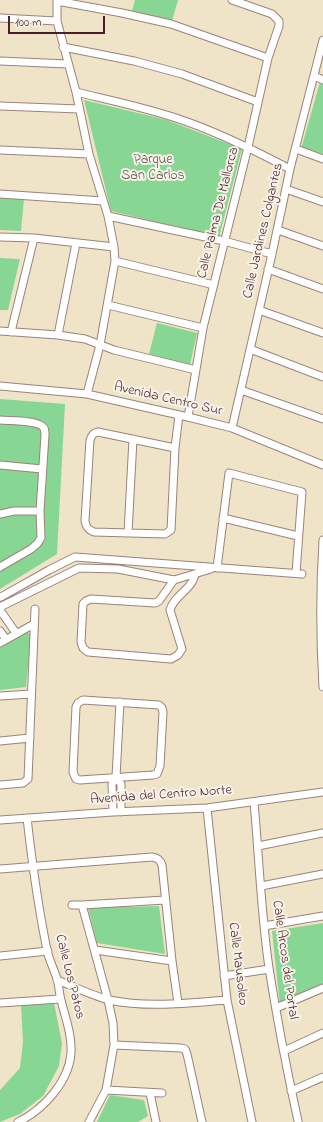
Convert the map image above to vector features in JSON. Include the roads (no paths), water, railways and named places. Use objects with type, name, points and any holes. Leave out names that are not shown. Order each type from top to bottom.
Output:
[{"type":"street","points":[[87,394],[100,345],[108,305],[115,261],[114,247],[108,216],[89,154],[76,92],[67,64],[57,21],[57,0],[171,24],[268,58]]},
{"type":"street","name":"Calle Palma De Mallorca","points":[[188,416],[203,328],[248,147],[268,58],[279,21],[272,14],[232,0]]},
{"type":"street","points":[[0,18],[57,21]]},
{"type":"street","name":"Calle Jardines Colgantes","points":[[232,428],[278,230],[290,169],[323,40]]},
{"type":"street","points":[[63,47],[134,61],[182,74],[258,102]]},
{"type":"street","points":[[0,61],[67,64]]},
{"type":"street","points":[[314,76],[323,80]]},
{"type":"street","points":[[76,92],[177,118],[248,147],[290,169]]},
{"type":"street","points":[[0,106],[79,109]]},
{"type":"street","points":[[296,149],[323,159]]},
{"type":"street","points":[[0,150],[89,154]]},
{"type":"street","points":[[286,189],[323,202]]},
{"type":"street","points":[[0,194],[103,201]]},
{"type":"street","points":[[108,216],[272,254]]},
{"type":"street","points":[[278,230],[323,246]]},
{"type":"street","points":[[0,237],[34,238],[114,247]]},
{"type":"street","points":[[12,332],[34,238]]},
{"type":"street","points":[[58,335],[76,243]]},
{"type":"street","points":[[115,261],[214,285]]},
{"type":"street","points":[[268,270],[323,289]]},
{"type":"street","points":[[108,305],[203,328]]},
{"type":"street","points":[[259,310],[323,333]]},
{"type":"street","points":[[0,331],[58,335],[85,339],[114,350],[196,370]]},
{"type":"street","points":[[250,349],[323,377]]},
{"type":"street","name":"Avenida Centro Sur","points":[[0,386],[87,394],[188,416],[232,428],[323,465]]},
{"type":"street","points":[[241,390],[323,419]]},
{"type":"street","points":[[175,448],[98,432],[94,433],[90,440],[85,513],[86,526],[89,530],[94,532],[165,534],[171,530],[175,448],[179,415]]},
{"type":"street","points":[[0,420],[36,423],[41,425],[44,429],[45,435],[40,511],[41,538],[31,549],[0,567]]},
{"type":"street","points":[[128,533],[133,439]]},
{"type":"street","points":[[0,465],[42,469]]},
{"type":"street","points":[[1,597],[75,557],[217,568],[299,574],[298,536],[302,492],[229,473],[217,568]]},
{"type":"street","points":[[0,514],[14,511],[40,511]]},
{"type":"street","points":[[223,518],[298,536]]},
{"type":"street","points":[[323,540],[323,687]]},
{"type":"street","points":[[16,633],[0,608],[79,568],[118,569],[174,580],[217,568]]},
{"type":"street","points":[[174,580],[155,603],[91,599],[86,601],[83,604],[81,642],[83,648],[88,652],[171,659],[178,655],[182,649],[170,610],[172,603],[194,581],[196,574]]},
{"type":"street","points":[[0,785],[23,783],[28,779],[35,609]]},
{"type":"street","points":[[0,631],[3,641],[34,624]]},
{"type":"street","points":[[0,696],[32,694]]},
{"type":"street","points":[[83,700],[120,702],[155,703],[162,708],[160,771],[153,775],[80,780],[76,779],[73,772],[76,707],[78,703],[83,700]]},
{"type":"street","points":[[114,812],[112,784],[116,777],[120,702]]},
{"type":"street","points":[[0,741],[30,738]]},
{"type":"street","points":[[116,777],[121,784],[122,812]]},
{"type":"street","name":"Avenida del Centro Norte","points":[[0,820],[114,812],[207,808],[323,792]]},
{"type":"street","name":"Calle Arcos del Portal","points":[[254,802],[269,969],[291,1091],[298,1121]]},
{"type":"street","name":"Calle Mausoleo","points":[[207,808],[227,1000],[252,1122]]},
{"type":"street","name":"Calle Los Patos","points":[[18,1122],[42,1106],[55,1092],[66,1073],[71,1053],[70,1034],[60,999],[57,980],[48,951],[32,865],[26,818]]},
{"type":"street","points":[[258,846],[323,833]]},
{"type":"street","points":[[0,869],[32,865],[152,857],[157,858],[162,865],[178,1003]]},
{"type":"street","points":[[261,886],[323,874]]},
{"type":"street","points":[[72,905],[82,906],[165,900]]},
{"type":"street","points":[[82,906],[108,1000],[113,1023],[114,1045],[106,1090],[89,1122]]},
{"type":"street","points":[[264,926],[323,916]]},
{"type":"street","points":[[95,950],[172,961]]},
{"type":"street","points":[[0,953],[48,951]]},
{"type":"street","points":[[224,976],[269,969]]},
{"type":"street","points":[[57,980],[108,1000],[155,1004],[227,1000]]},
{"type":"street","points":[[276,1008],[323,988]]},
{"type":"street","points":[[0,1003],[60,999]]},
{"type":"street","points":[[284,1051],[323,1033]]},
{"type":"street","points":[[114,1045],[185,1049],[202,1122]]},
{"type":"street","points":[[291,1091],[323,1078]]},
{"type":"street","points":[[106,1090],[162,1093]]},
{"type":"street","points":[[150,1093],[153,1121]]},
{"type":"park label","name":"Parque San Carlos","points":[[153,170]]}]
